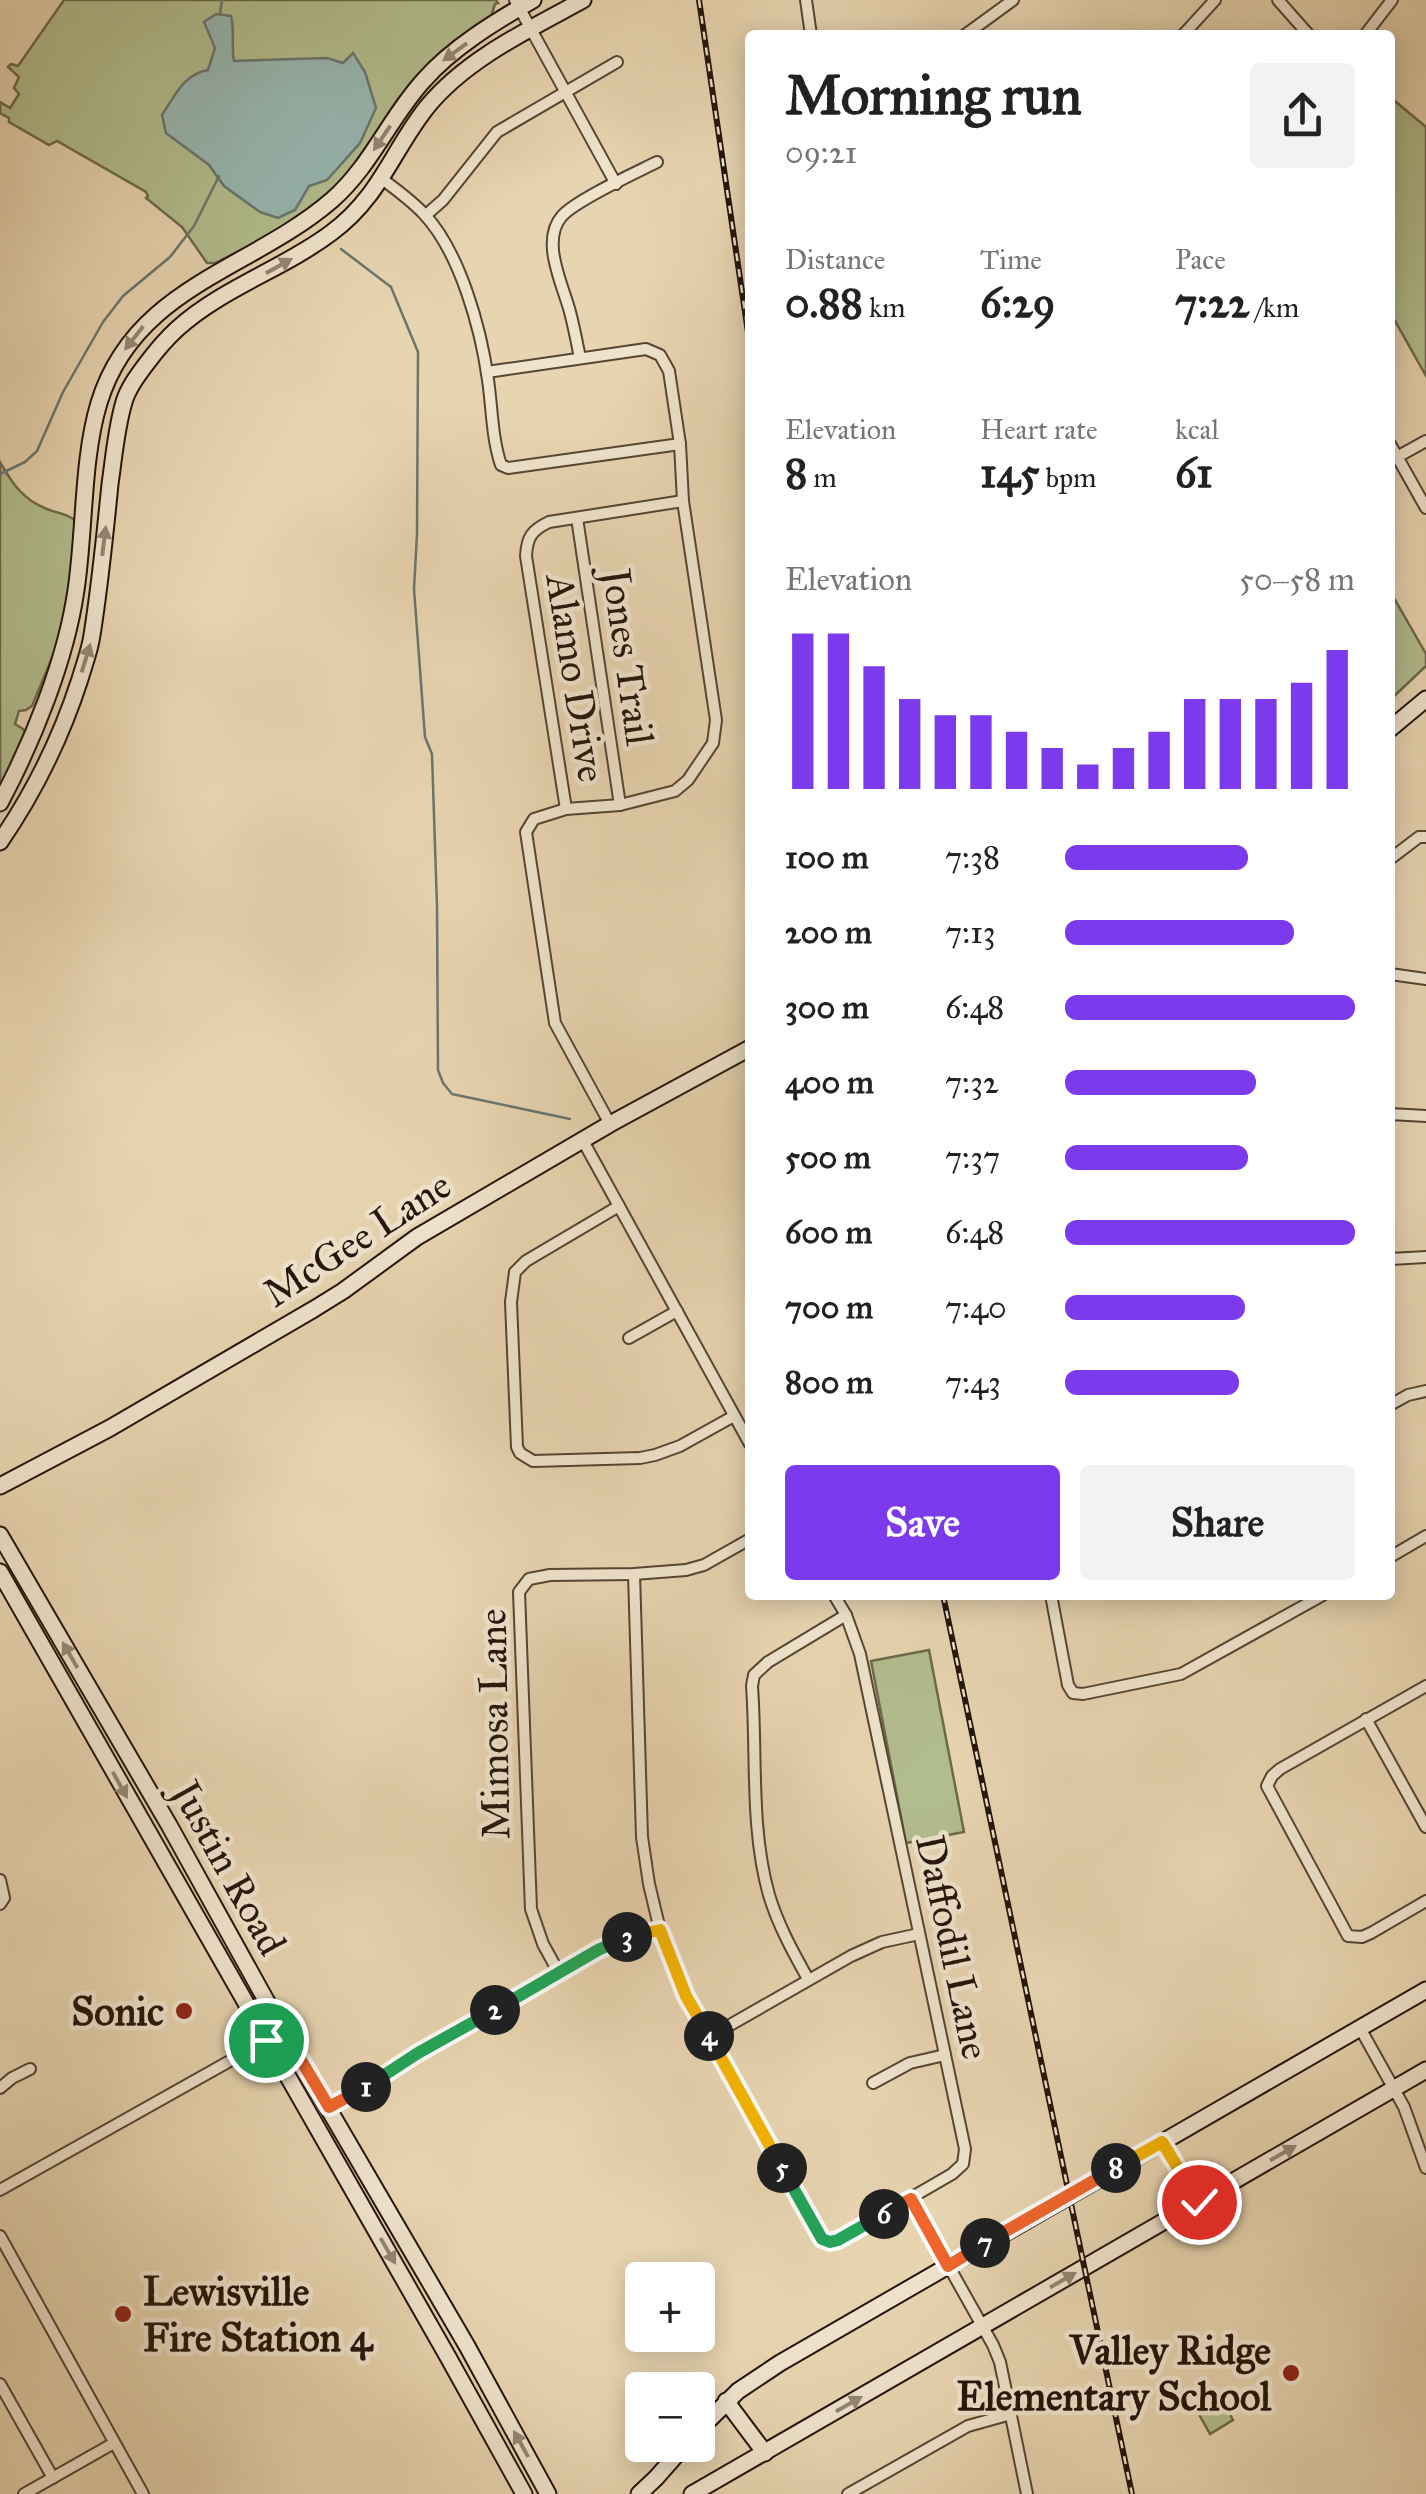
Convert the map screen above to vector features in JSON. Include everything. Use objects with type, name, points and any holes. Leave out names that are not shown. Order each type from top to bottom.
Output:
[{"type":"main road","points":[[0,842],[36,787],[58,738],[92,640],[116,435],[125,399],[139,374],[179,327],[302,253],[361,208],[429,105],[474,64],[583,0]]},
{"type":"main road","points":[[0,803],[18,770],[58,666],[76,594],[92,430],[118,359],[140,328],[166,305],[208,276],[303,222],[334,198],[362,168],[422,81],[446,57],[522,3]]},
{"type":"main road","points":[[362,168],[382,179]]},
{"type":"main road","points":[[208,276],[222,298]]},
{"type":"main road","points":[[85,505],[108,508]]},
{"type":"main road","points":[[1395,726],[1426,699]]},
{"type":"main road","points":[[36,726],[58,738]]},
{"type":"main road","name":"McGee Lane","points":[[0,1486],[110,1428],[343,1291],[417,1237],[582,1139],[745,1051]]},
{"type":"main road","name":"Justin Road","points":[[0,1535],[466,2343],[548,2494]]},
{"type":"main road","name":"Justin Road","points":[[0,1572],[524,2494]]},
{"type":"main road","points":[[104,1756],[123,1745]]},
{"type":"main road","points":[[715,2413],[752,2380],[780,2363],[1426,1990]]},
{"type":"main road","points":[[692,2494],[1426,2070]]},
{"type":"main road","points":[[1162,2142],[1199,2202]]},
{"type":"main road","points":[[354,2193],[373,2182]]},
{"type":"main road","points":[[448,2357],[466,2343]]},
{"type":"main road","points":[[726,2401],[765,2453]]},
{"type":"main road","points":[[638,2494],[671,2462]]},
{"type":"street","points":[[806,0],[810,30]]},
{"type":"street","points":[[971,30],[1014,0]]},
{"type":"street","points":[[1188,30],[1215,0]]},
{"type":"street","points":[[1278,0],[1304,30]]},
{"type":"street","points":[[1370,30],[1392,0]]},
{"type":"street","points":[[522,3],[531,29],[616,184]]},
{"type":"street","points":[[426,216],[496,132],[617,62]]},
{"type":"street","points":[[580,358],[554,256],[554,236],[561,216],[657,162]]},
{"type":"street","points":[[382,179],[426,216],[453,260],[470,299],[481,338],[501,465],[508,468],[680,444]]},
{"type":"street","points":[[487,372],[646,349],[660,354],[669,371],[680,444],[682,501],[716,720],[712,744],[688,780],[675,791],[620,805],[566,809],[534,819],[526,832],[555,1023],[610,1124]]},
{"type":"street","points":[[1397,457],[1426,440]]},
{"type":"street","points":[[1395,453],[1426,508]]},
{"type":"street","name":"Alamo Drive","points":[[566,809],[526,556],[527,540],[536,528],[549,522],[682,501]]},
{"type":"street","name":"Jones Trail","points":[[577,518],[620,805]]},
{"type":"street","points":[[1395,856],[1419,836],[1426,837]]},
{"type":"street","points":[[1395,975],[1426,980]]},
{"type":"street","points":[[1395,1114],[1426,1116]]},
{"type":"street","points":[[582,1139],[745,1435]]},
{"type":"street","points":[[619,1206],[526,1261],[515,1272],[511,1302],[520,1453],[533,1461],[640,1458],[668,1452],[734,1416]]},
{"type":"street","points":[[1395,1259],[1426,1256]]},
{"type":"street","points":[[628,1338],[677,1311]]},
{"type":"street","points":[[1395,1402],[1426,1392]]},
{"type":"street","points":[[1395,1554],[1426,1536]]},
{"type":"street","name":"Mimosa Lane","points":[[559,1973],[542,1944],[531,1910],[519,1592],[529,1578],[550,1574],[634,1574],[694,1568],[745,1542]]},
{"type":"street","points":[[634,1574],[642,1837],[648,1884],[660,1930],[686,1996],[709,2037],[808,1979],[882,1942],[919,1934]]},
{"type":"street","name":"Daffodil Lane","points":[[709,2037],[822,2239],[838,2240],[960,2168],[965,2149],[860,1654],[837,1600]]},
{"type":"street","points":[[1051,1600],[1068,1685],[1073,1693],[1083,1694],[1181,1674],[1314,1600]]},
{"type":"street","points":[[808,1979],[776,1916],[762,1862],[756,1813],[752,1686],[754,1674],[768,1662],[846,1615]]},
{"type":"street","points":[[1426,1686],[1280,1769],[1267,1786],[1350,1937],[1371,1933],[1426,1900]]},
{"type":"street","points":[[1366,1720],[1426,1826]]},
{"type":"street","points":[[0,1880],[2,1901]]},
{"type":"street","points":[[329,2107],[598,1950],[660,1930]]},
{"type":"street","points":[[1360,2028],[1408,2116],[1426,2168]]},
{"type":"street","points":[[0,2190],[283,2030]]},
{"type":"street","points":[[873,2083],[910,2063],[945,2054]]},
{"type":"street","points":[[0,2088],[30,2069]]},
{"type":"street","points":[[911,2199],[1000,2362],[1027,2494]]},
{"type":"street","points":[[0,2236],[143,2494]]},
{"type":"street","points":[[0,2384],[53,2478]]},
{"type":"street","points":[[848,2494],[968,2426],[1010,2414]]},
{"type":"street","points":[[24,2494],[114,2443]]},
{"type":"green space","points":[[64,0],[498,3],[492,13],[496,16],[428,67],[398,99],[352,171],[330,195],[286,228],[215,263],[207,263],[182,227],[146,198],[146,192],[57,141],[49,145],[0,113],[0,102],[10,108],[19,94],[14,88],[19,77],[8,67],[18,66]]},
{"type":"green space","points":[[1395,101],[1426,127],[1426,376],[1395,321]]},
{"type":"green space","points":[[0,462],[31,501],[77,522],[62,634],[32,706],[19,711],[15,724],[27,736],[0,789]]},
{"type":"green space","points":[[1395,600],[1426,654],[1426,666],[1395,695]]},
{"type":"green space","points":[[929,1650],[964,1832],[906,1843],[871,1661]]},
{"type":"green space","points":[[1219,2395],[1233,2420],[1210,2434],[1196,2409]]},
{"type":"water","points":[[216,14],[231,16],[234,61],[327,58],[343,63],[353,53],[365,72],[376,108],[360,143],[327,180],[309,186],[295,210],[278,218],[260,212],[224,186],[209,165],[166,133],[162,115],[176,93],[186,81],[208,70],[215,48],[204,22]]},
{"type":"waterway","points":[[220,14],[222,0]]},
{"type":"waterway","points":[[0,474],[25,462],[37,451],[63,392],[103,322],[123,296],[170,257],[194,226],[219,176]]},
{"type":"waterway","points":[[341,249],[391,287],[418,352],[414,589],[425,737],[432,754],[438,1070],[452,1094],[570,1119]]},
{"type":"railway","points":[[699,0],[745,312]]},
{"type":"railway","points":[[944,1600],[1132,2494]]},
{"type":"place","name":"Sonic","points":[[184,2011]]},
{"type":"place","name":"Lewisville Fire Station 4","points":[[123,2314]]},
{"type":"place","name":"Valley Ridge Elementary School","points":[[1291,2373]]},
{"type":"route","points":[[266,2040],[283,2030],[329,2107],[598,1950],[660,1930],[686,1996],[822,2239],[838,2240],[911,2199],[948,2266],[1162,2142],[1199,2202]]}]
